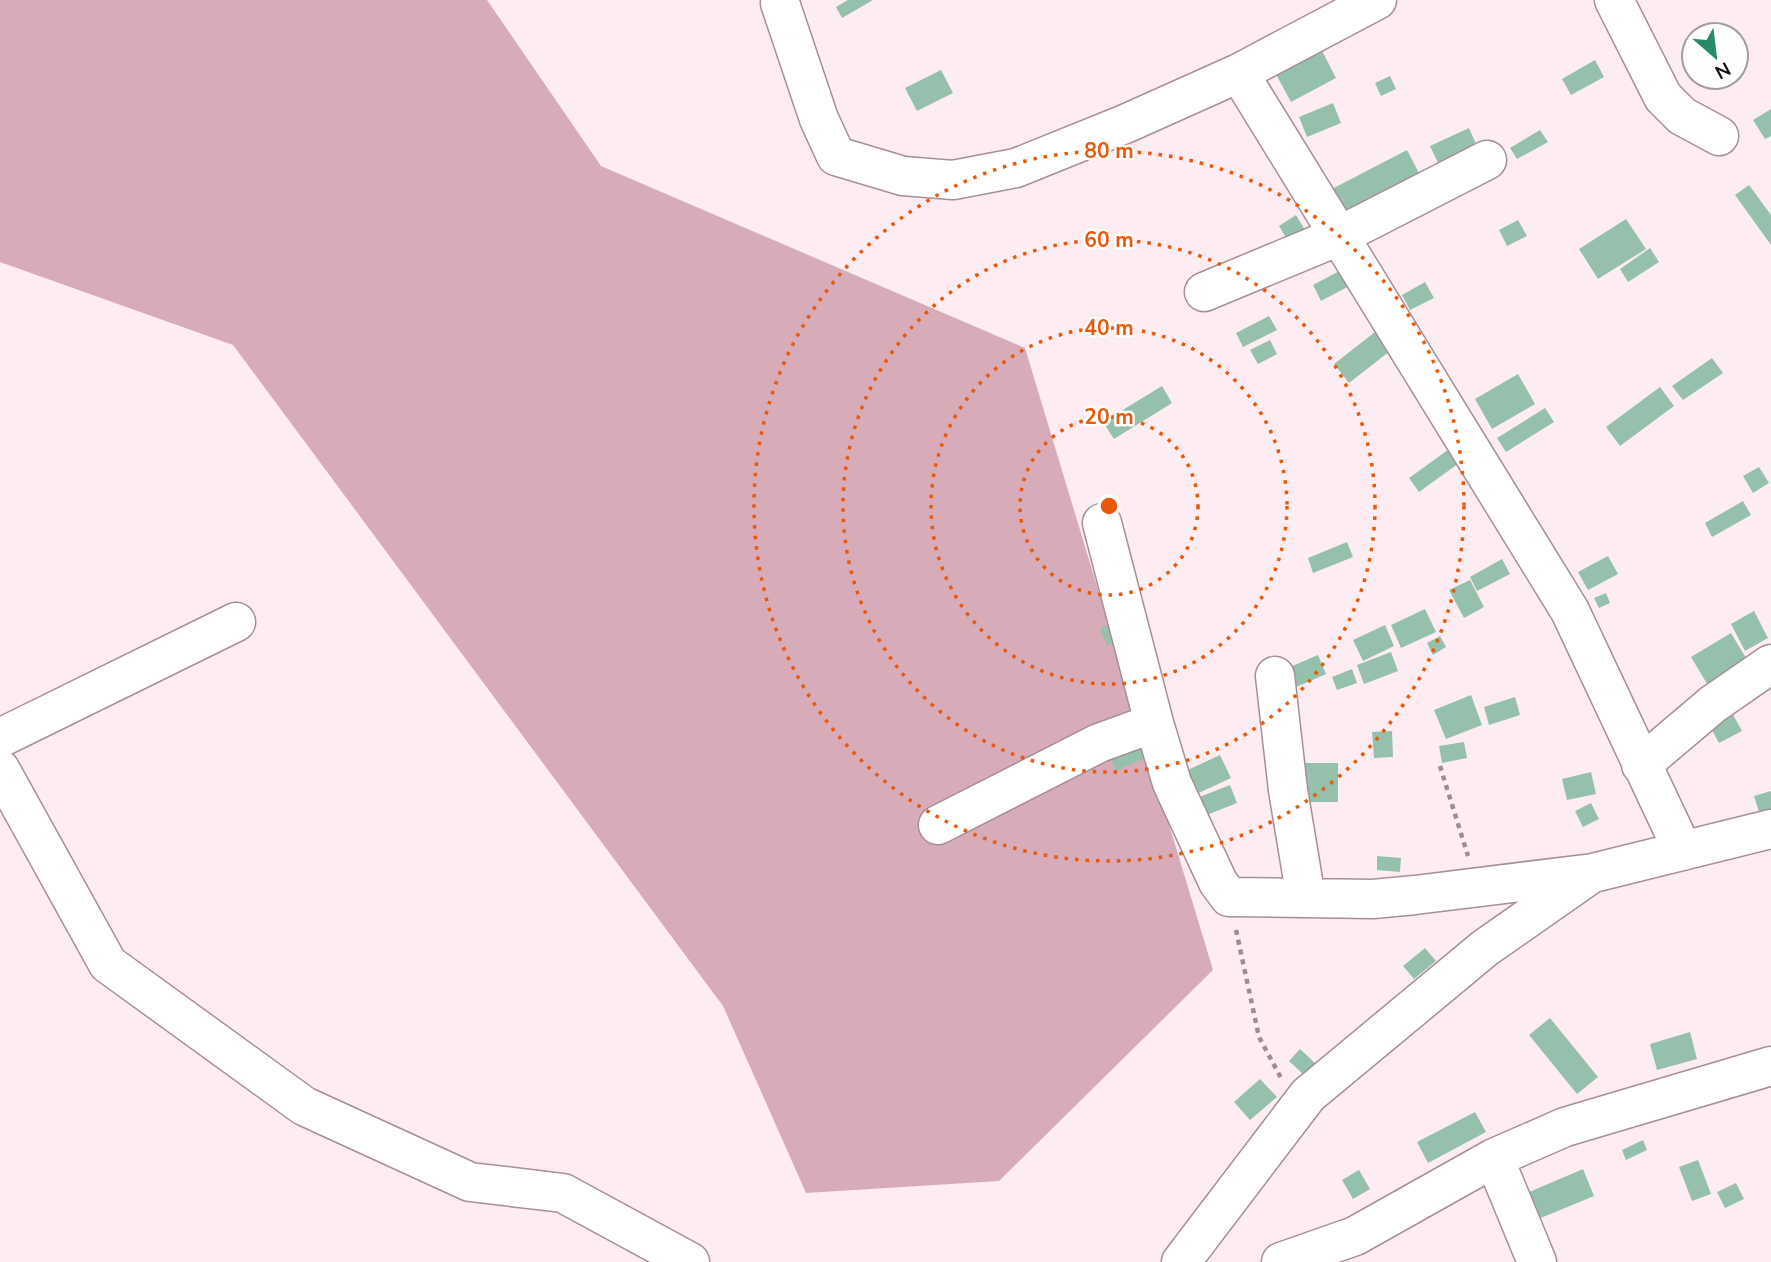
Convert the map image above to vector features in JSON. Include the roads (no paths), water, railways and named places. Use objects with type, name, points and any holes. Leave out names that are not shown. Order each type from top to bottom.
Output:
[{"type":"street","points":[[779,3],[818,120],[836,156],[903,176],[953,180],[1016,168],[1125,124],[1239,73],[1377,0]]},
{"type":"street","points":[[1614,0],[1663,97],[1682,117],[1719,136]]},
{"type":"street","points":[[1239,73],[1570,611],[1683,851]]},
{"type":"street","points":[[1204,292],[1339,236],[1487,160]]},
{"type":"street","points":[[1102,523],[1172,783],[1218,882],[1229,897],[1373,899],[1593,873],[1771,829]]},
{"type":"street","points":[[0,738],[236,622]]},
{"type":"street","points":[[1641,765],[1713,704],[1771,664]]},
{"type":"street","points":[[1275,676],[1288,790],[1306,898]]},
{"type":"street","points":[[938,825],[1099,743],[1154,723]]},
{"type":"street","points":[[0,769],[108,964],[304,1106],[470,1182],[563,1194],[690,1262]]},
{"type":"street","points":[[1181,1262],[1308,1095],[1485,948],[1593,873]]},
{"type":"street","points":[[1281,1262],[1355,1236],[1494,1158],[1565,1127],[1771,1066]]},
{"type":"street","points":[[1494,1158],[1536,1262]]}]
